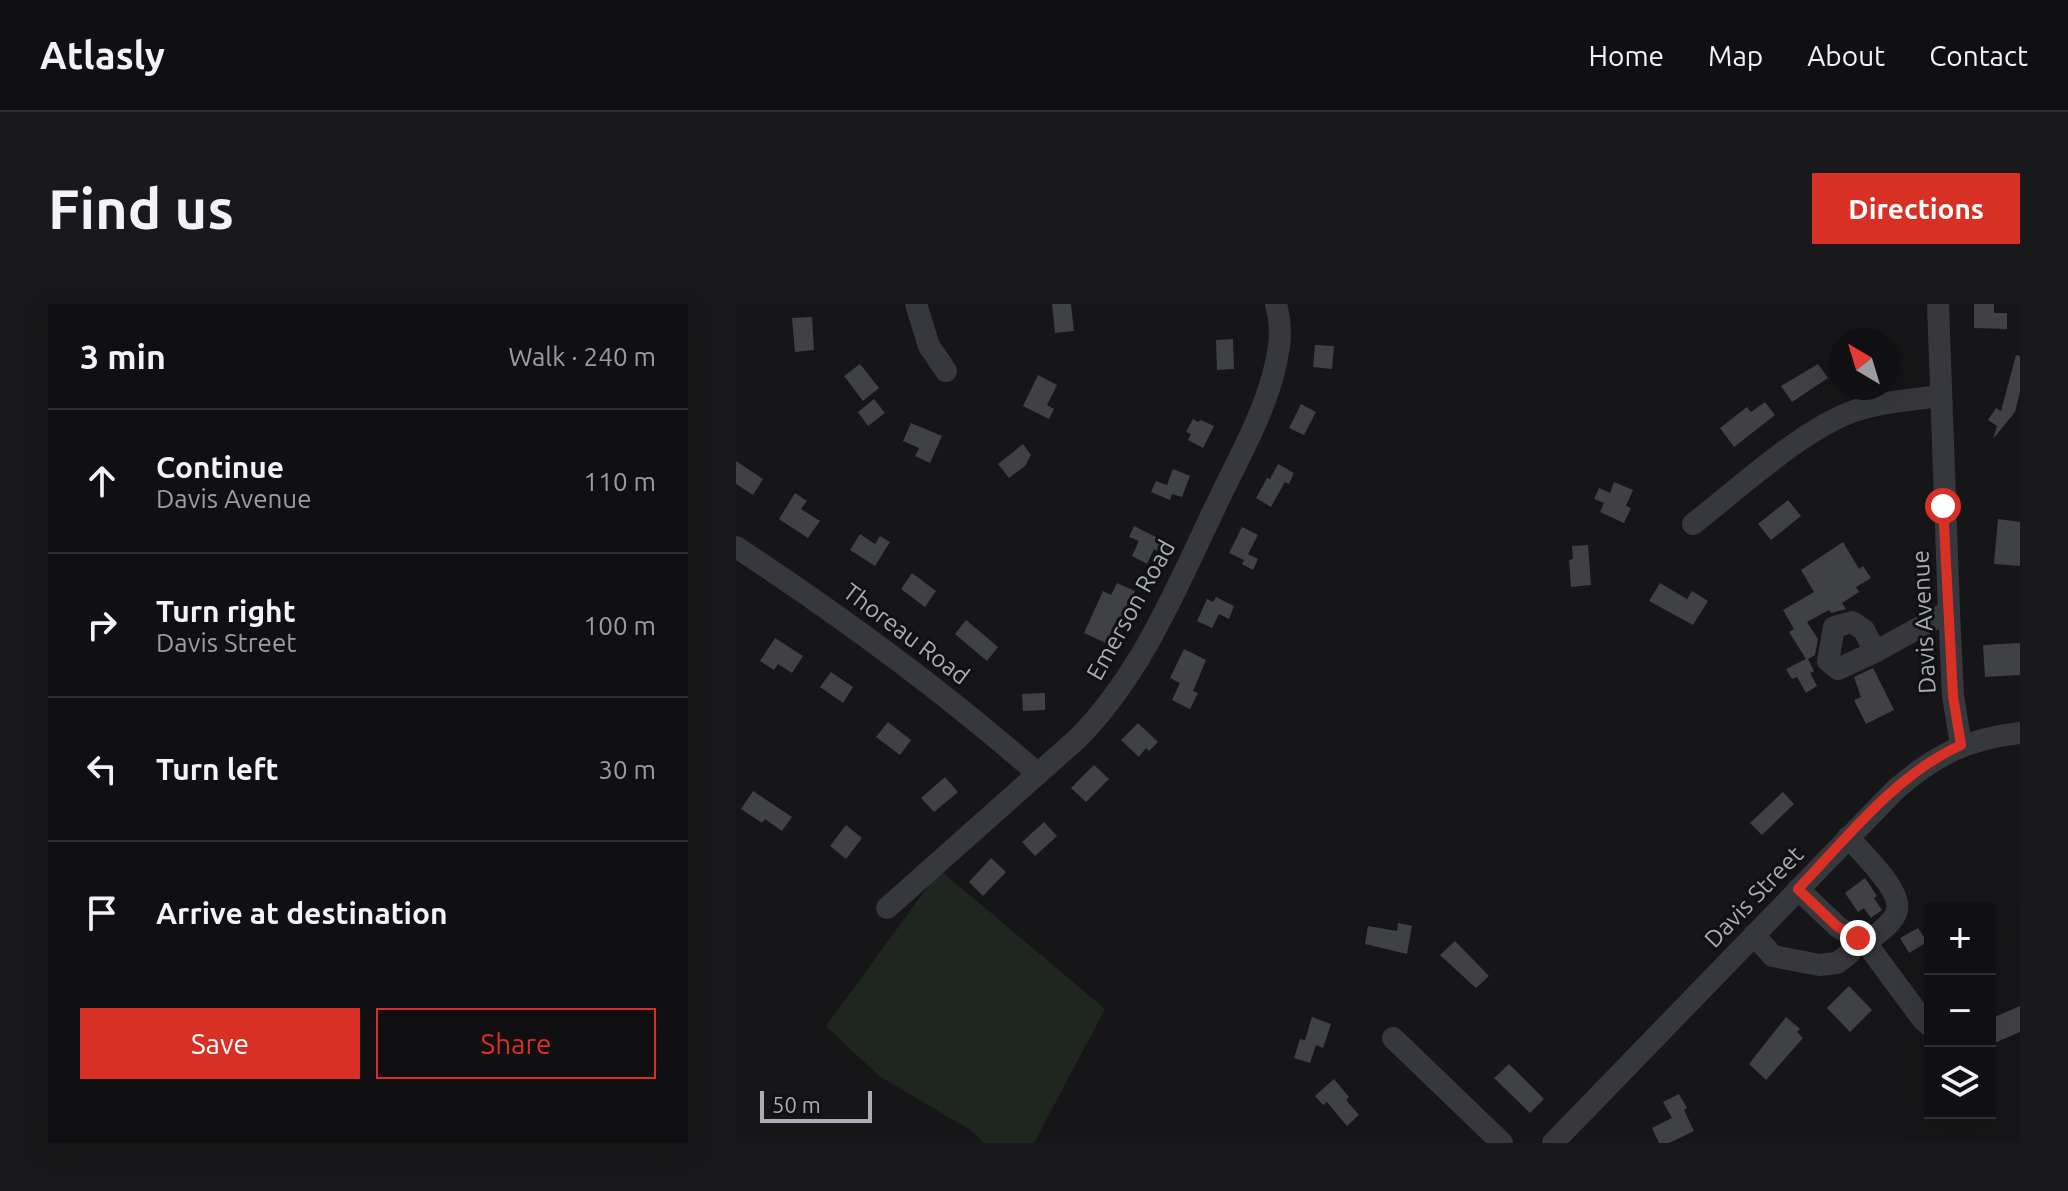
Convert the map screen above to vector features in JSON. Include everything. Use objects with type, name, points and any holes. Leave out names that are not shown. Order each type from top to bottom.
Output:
[{"type":"street","points":[[916,304],[929,346],[946,371]]},
{"type":"street","name":"Emerson Road","points":[[887,908],[1095,721],[1119,688],[1165,611],[1259,413],[1279,348],[1276,304]]},
{"type":"street","name":"Davis Avenue","points":[[1938,304],[1953,696],[1961,745]]},
{"type":"street","points":[[1693,524],[1797,444],[1831,422],[1869,407],[1940,396]]},
{"type":"street","name":"Thoreau Road","points":[[736,547],[824,605],[892,655],[1037,773]]},
{"type":"street","points":[[1875,652],[1949,611]]},
{"type":"street","name":"Davis Street","points":[[1553,1143],[1848,837],[1915,773],[1961,745],[2020,733]]},
{"type":"street","points":[[1754,935],[1773,956],[1819,965],[1837,963],[1862,940],[1891,922],[1897,910],[1897,898],[1848,837]]},
{"type":"street","points":[[1798,889],[1838,927],[1862,940],[1924,1021]]},
{"type":"street","points":[[1393,1038],[1502,1143]]},
{"type":"shaded area","points":[[940,870],[1105,1009],[1034,1143],[984,1143],[972,1131],[879,1076],[826,1026]]},
{"type":"building","points":[[1052,304],[1071,304],[1074,331],[1055,333]]},
{"type":"building","points":[[1974,304],[1994,304],[1994,313],[2007,313],[2007,329],[1974,328]]},
{"type":"building","points":[[812,317],[814,350],[795,352],[792,318]]},
{"type":"building","points":[[1233,339],[1234,369],[1217,370],[1216,340]]},
{"type":"building","points":[[1315,345],[1334,346],[1332,369],[1313,367]]},
{"type":"building","points":[[2016,355],[2020,356],[2020,392],[2015,412],[1993,439],[1997,426],[1988,420],[1996,408],[2001,411]]},
{"type":"building","points":[[860,364],[879,388],[863,401],[844,376]]},
{"type":"building","points":[[1818,364],[1828,378],[1792,402],[1781,386]]},
{"type":"building","points":[[1038,375],[1057,385],[1047,405],[1054,409],[1049,419],[1023,406]]},
{"type":"building","points":[[874,399],[885,413],[868,426],[858,412]]},
{"type":"building","points":[[1765,402],[1775,415],[1734,447],[1720,428],[1747,407],[1751,412]]},
{"type":"building","points":[[1301,404],[1316,412],[1304,435],[1289,428]]},
{"type":"building","points":[[1193,419],[1214,426],[1203,448],[1188,440],[1191,434],[1186,432]]},
{"type":"building","points":[[911,423],[942,436],[930,463],[915,456],[919,448],[903,441]]},
{"type":"building","points":[[1023,444],[1031,455],[1025,466],[1009,478],[998,464]]},
{"type":"building","points":[[736,461],[763,479],[753,495],[736,484]]},
{"type":"building","points":[[1278,464],[1294,473],[1289,484],[1285,482],[1271,507],[1256,498]]},
{"type":"building","points":[[1173,469],[1190,476],[1182,497],[1172,494],[1170,500],[1151,492],[1156,481],[1167,485]]},
{"type":"building","points":[[1614,482],[1633,490],[1626,506],[1631,508],[1624,523],[1600,512],[1604,503],[1594,499],[1599,488],[1610,493]]},
{"type":"building","points":[[795,493],[807,501],[801,509],[820,521],[808,538],[779,519]]},
{"type":"building","points":[[1788,500],[1801,516],[1771,540],[1758,524]]},
{"type":"building","points":[[1998,519],[2020,522],[2020,566],[1994,564]]},
{"type":"building","points":[[1134,526],[1172,545],[1167,555],[1154,549],[1147,564],[1132,556],[1139,541],[1129,537]]},
{"type":"building","points":[[1242,527],[1258,535],[1248,554],[1258,559],[1253,570],[1242,564],[1244,560],[1229,553]]},
{"type":"building","points":[[860,534],[875,544],[880,536],[890,542],[875,566],[850,550]]},
{"type":"building","points":[[1843,542],[1859,569],[1863,566],[1871,578],[1856,587],[1859,592],[1842,603],[1846,609],[1831,613],[1829,610],[1807,622],[1818,639],[1815,655],[1808,659],[1814,671],[1810,673],[1817,686],[1806,693],[1797,677],[1792,679],[1786,669],[1806,659],[1789,632],[1794,629],[1783,610],[1814,592],[1801,570]]},
{"type":"building","points":[[1588,545],[1591,585],[1571,587],[1569,560],[1573,559],[1572,546]]},
{"type":"building","points":[[912,573],[936,591],[925,607],[901,589]]},
{"type":"building","points":[[1117,583],[1135,591],[1106,643],[1084,633],[1103,591],[1111,595]]},
{"type":"building","points":[[1660,583],[1687,599],[1692,591],[1708,601],[1693,625],[1649,601]]},
{"type":"building","points":[[1216,597],[1234,606],[1229,619],[1219,614],[1212,628],[1197,621],[1207,599],[1213,602]]},
{"type":"building","points":[[966,620],[998,647],[987,661],[955,634]]},
{"type":"building","points":[[775,638],[803,656],[792,673],[778,664],[774,670],[760,661]]},
{"type":"building","points":[[2020,643],[2020,675],[1985,677],[1983,645]]},
{"type":"building","points":[[1184,649],[1206,660],[1193,691],[1198,693],[1190,709],[1172,700],[1180,683],[1170,678]]},
{"type":"building","points":[[1873,668],[1894,710],[1866,724],[1854,700],[1861,697],[1854,677]]},
{"type":"building","points":[[831,672],[853,687],[843,703],[820,687]]},
{"type":"building","points":[[1045,693],[1045,710],[1023,711],[1022,694]]},
{"type":"building","points":[[888,722],[911,740],[900,755],[876,737]]},
{"type":"building","points":[[1138,723],[1158,742],[1149,751],[1146,748],[1139,757],[1121,740]]},
{"type":"building","points":[[1094,765],[1109,779],[1086,802],[1071,788]]},
{"type":"building","points":[[945,777],[958,792],[934,812],[921,798]]},
{"type":"building","points":[[753,791],[792,817],[782,831],[765,819],[762,823],[741,809]]},
{"type":"building","points":[[1783,792],[1794,804],[1762,835],[1750,823]]},
{"type":"building","points":[[1044,822],[1057,836],[1035,856],[1022,842]]},
{"type":"building","points":[[846,825],[862,838],[846,859],[830,846]]},
{"type":"building","points":[[991,858],[1006,872],[983,896],[969,882]]},
{"type":"building","points":[[1865,878],[1882,910],[1871,918],[1864,908],[1858,912],[1845,893]]},
{"type":"building","points":[[1398,923],[1412,926],[1407,954],[1365,944],[1368,926],[1397,931]]},
{"type":"building","points":[[1918,928],[1924,944],[1909,953],[1900,938]]},
{"type":"building","points":[[1455,941],[1489,976],[1476,988],[1440,955]]},
{"type":"building","points":[[1849,986],[1872,1010],[1850,1032],[1827,1008]]},
{"type":"building","points":[[2020,1006],[2020,1032],[1996,1042],[1996,1016]]},
{"type":"building","points":[[1312,1017],[1331,1024],[1323,1048],[1316,1045],[1310,1063],[1294,1058],[1300,1039],[1305,1040]]},
{"type":"building","points":[[1786,1017],[1800,1029],[1797,1032],[1803,1038],[1766,1080],[1749,1064]]},
{"type":"building","points":[[1509,1064],[1544,1099],[1530,1113],[1494,1078]]},
{"type":"building","points":[[1334,1079],[1359,1115],[1347,1126],[1327,1102],[1323,1105],[1315,1096]]},
{"type":"building","points":[[1679,1094],[1694,1131],[1669,1143],[1659,1143],[1652,1128],[1672,1118],[1663,1102]]},
{"type":"route","points":[[1858,938],[1838,927],[1798,889],[1895,790],[1922,767],[1961,745],[1953,696],[1943,506]]}]
